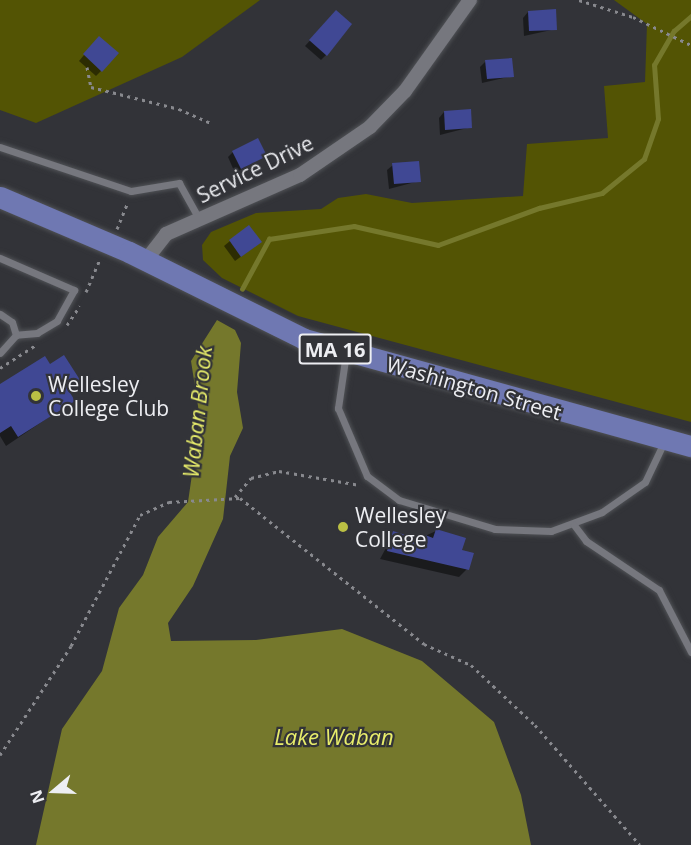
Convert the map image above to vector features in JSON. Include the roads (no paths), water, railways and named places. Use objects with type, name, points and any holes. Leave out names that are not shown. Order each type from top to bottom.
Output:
[{"type":"main road","name":"Washington Street","points":[[0,197],[146,260],[265,323],[346,352],[665,441],[691,446]]},
{"type":"street","name":"Service Drive","points":[[146,260],[166,234],[300,175],[370,127],[409,86],[470,0]]},
{"type":"lane","points":[[0,147],[131,191],[179,183],[199,219]]},
{"type":"lane","points":[[0,258],[74,290],[57,321],[37,333],[16,335],[0,353]]},
{"type":"lane","points":[[0,314],[12,322],[16,335]]},
{"type":"lane","points":[[346,352],[338,389],[341,419],[361,468],[383,491],[421,508],[506,531],[574,525],[645,482],[665,441]]},
{"type":"lane","points":[[574,525],[586,542],[659,590],[691,652]]},
{"type":"water","name":"Lake Waban","points":[[217,320],[235,330],[241,343],[237,392],[243,428],[230,456],[223,519],[193,586],[168,623],[171,641],[256,640],[342,629],[422,661],[494,722],[521,795],[531,845],[36,845],[62,729],[102,671],[119,608],[143,575],[158,537],[188,502],[200,419],[191,361]]},
{"type":"waterway","name":"Waban Brook","points":[[242,289],[269,239],[354,226],[438,245],[539,208],[602,193],[644,159],[658,119],[654,65],[674,31],[691,16]]},
{"type":"place","name":"Wellesley College Club","points":[[36,396]]},
{"type":"place","name":"Wellesley College","points":[[343,527]]}]
